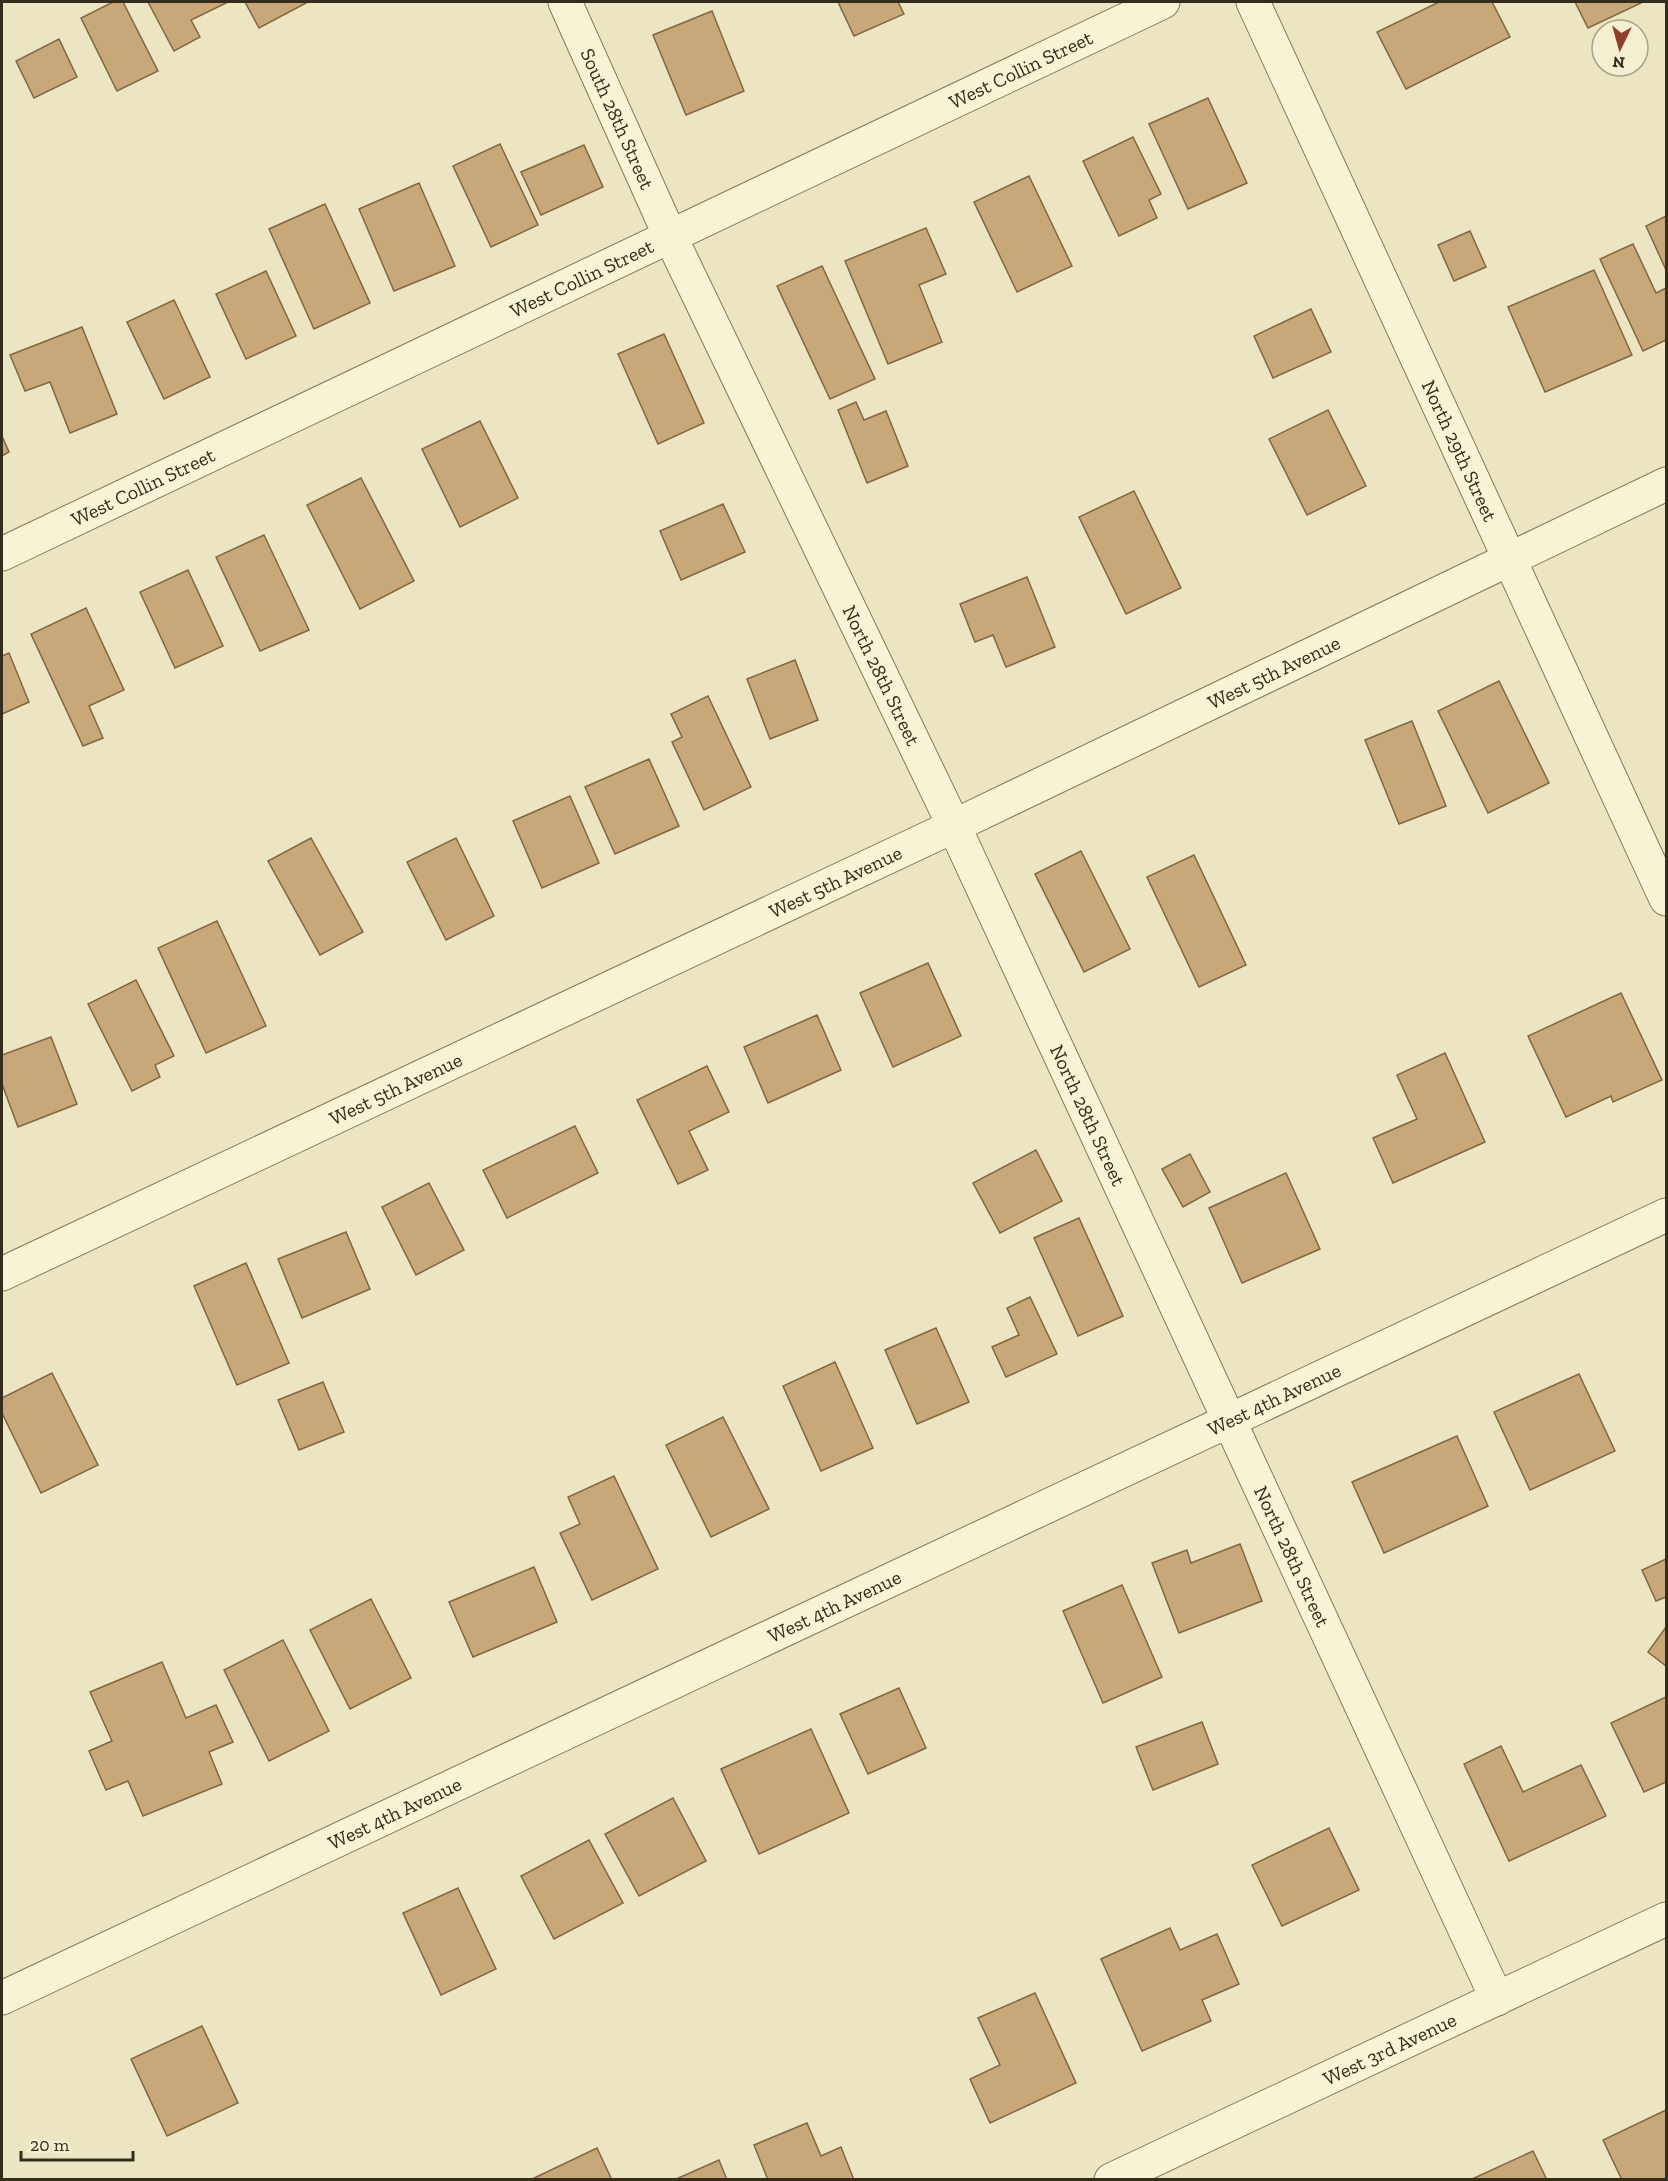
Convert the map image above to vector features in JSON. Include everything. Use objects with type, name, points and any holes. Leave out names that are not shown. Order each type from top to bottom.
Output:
[{"type":"street","name":"South 28th Street","points":[[565,2],[670,236]]},
{"type":"street","name":"West Collin Street","points":[[2,554],[1163,2]]},
{"type":"street","name":"North 29th Street","points":[[1252,2],[1666,899]]},
{"type":"street","name":"North 28th Street","points":[[670,236],[954,826],[1497,1999]]},
{"type":"street","name":"West 5th Avenue","points":[[2,1274],[954,826],[1666,484]]},
{"type":"street","name":"West 4th Avenue","points":[[2,1998],[1666,1215]]},
{"type":"street","name":"West 3rd Avenue","points":[[1111,2180],[1666,1919]]},
{"type":"building","points":[[113,2],[123,2],[158,71],[117,91],[81,18]]},
{"type":"building","points":[[148,2],[228,2],[191,20],[200,37],[174,51]]},
{"type":"building","points":[[245,2],[305,2],[306,3],[259,28]]},
{"type":"building","points":[[838,2],[898,2],[904,14],[854,36]]},
{"type":"building","points":[[1439,2],[1492,2],[1510,37],[1406,89],[1377,32]]},
{"type":"building","points":[[1575,2],[1641,3],[1609,18],[1590,18],[1588,28]]},
{"type":"building","points":[[712,11],[744,91],[686,115],[653,35]]},
{"type":"building","points":[[59,39],[77,77],[34,98],[16,61]]},
{"type":"building","points":[[1208,98],[1247,183],[1188,209],[1149,124]]},
{"type":"building","points":[[1133,137],[1161,194],[1149,200],[1157,218],[1119,236],[1083,161]]},
{"type":"building","points":[[500,144],[538,225],[491,247],[453,166]]},
{"type":"building","points":[[584,145],[603,187],[541,215],[521,172]]},
{"type":"building","points":[[1029,176],[1072,266],[1017,292],[974,202]]},
{"type":"building","points":[[419,183],[455,266],[394,291],[359,209]]},
{"type":"building","points":[[325,204],[370,303],[314,329],[269,229]]},
{"type":"building","points":[[1666,216],[1666,270],[1646,226]]},
{"type":"building","points":[[926,228],[946,274],[919,285],[942,342],[888,364],[845,261]]},
{"type":"building","points":[[1470,231],[1486,267],[1454,281],[1438,245]]},
{"type":"building","points":[[1633,244],[1656,293],[1666,288],[1666,340],[1643,351],[1600,259]]},
{"type":"building","points":[[822,266],[875,379],[830,399],[777,286]]},
{"type":"building","points":[[1594,270],[1632,355],[1545,392],[1508,307]]},
{"type":"building","points":[[266,271],[296,336],[246,359],[216,294]]},
{"type":"building","points":[[174,300],[210,377],[164,399],[127,322]]},
{"type":"building","points":[[1311,309],[1331,352],[1273,378],[1254,336]]},
{"type":"building","points":[[82,327],[117,414],[70,433],[50,382],[25,391],[10,355]]},
{"type":"building","points":[[664,334],[704,423],[658,444],[618,354]]},
{"type":"building","points":[[856,402],[864,420],[886,411],[908,466],[867,483],[838,410]]},
{"type":"building","points":[[1328,410],[1366,486],[1307,515],[1269,439]]},
{"type":"building","points":[[480,421],[518,498],[460,527],[422,449]]},
{"type":"building","points":[[2,436],[9,452],[2,456]]},
{"type":"building","points":[[361,478],[414,581],[360,609],[307,505]]},
{"type":"building","points":[[1134,491],[1181,588],[1126,614],[1079,517]]},
{"type":"building","points":[[723,504],[745,552],[681,580],[660,531]]},
{"type":"building","points":[[264,535],[309,630],[260,651],[216,557]]},
{"type":"building","points":[[188,570],[223,646],[175,668],[140,592]]},
{"type":"building","points":[[1027,577],[1055,647],[1006,667],[993,635],[975,642],[960,604]]},
{"type":"building","points":[[86,608],[124,690],[89,706],[103,738],[83,746],[31,634]]},
{"type":"building","points":[[9,653],[29,702],[2,714],[2,656]]},
{"type":"building","points":[[795,660],[818,720],[770,739],[747,679]]},
{"type":"building","points":[[1499,681],[1549,783],[1488,813],[1438,711]]},
{"type":"building","points":[[708,696],[751,787],[704,810],[672,742],[682,737],[671,714]]},
{"type":"building","points":[[1412,721],[1446,806],[1399,824],[1365,740]]},
{"type":"building","points":[[649,759],[679,826],[615,854],[585,787]]},
{"type":"building","points":[[570,796],[599,863],[542,888],[513,821]]},
{"type":"building","points":[[311,838],[363,932],[320,955],[268,861]]},
{"type":"building","points":[[456,838],[494,916],[446,940],[407,862]]},
{"type":"building","points":[[1081,851],[1130,949],[1084,972],[1035,874]]},
{"type":"building","points":[[1194,855],[1246,965],[1199,987],[1147,877]]},
{"type":"building","points":[[217,921],[266,1026],[206,1053],[158,948]]},
{"type":"building","points":[[928,963],[961,1036],[893,1067],[860,993]]},
{"type":"building","points":[[136,980],[174,1056],[155,1065],[160,1077],[132,1091],[88,1004]]},
{"type":"building","points":[[1621,993],[1662,1080],[1613,1102],[1611,1096],[1566,1117],[1528,1036]]},
{"type":"building","points":[[817,1015],[841,1070],[768,1103],[744,1047]]},
{"type":"building","points":[[51,1037],[77,1104],[18,1127],[2,1084],[2,1055]]},
{"type":"building","points":[[1445,1053],[1485,1142],[1393,1183],[1373,1138],[1417,1119],[1397,1075]]},
{"type":"building","points":[[707,1066],[729,1112],[689,1131],[708,1170],[678,1184],[637,1100]]},
{"type":"building","points":[[575,1126],[598,1173],[507,1218],[483,1170]]},
{"type":"building","points":[[1036,1150],[1062,1201],[1000,1233],[973,1183]]},
{"type":"building","points":[[1190,1154],[1210,1192],[1183,1207],[1162,1169]]},
{"type":"building","points":[[1286,1173],[1320,1249],[1242,1283],[1209,1208]]},
{"type":"building","points":[[429,1183],[464,1250],[416,1275],[382,1207]]},
{"type":"building","points":[[1079,1218],[1123,1316],[1078,1336],[1034,1238]]},
{"type":"building","points":[[346,1232],[370,1289],[302,1318],[278,1259]]},
{"type":"building","points":[[246,1263],[289,1363],[237,1385],[194,1286]]},
{"type":"building","points":[[1030,1297],[1057,1354],[1006,1377],[992,1347],[1019,1335],[1007,1308]]},
{"type":"building","points":[[936,1328],[969,1402],[917,1424],[885,1350]]},
{"type":"building","points":[[835,1362],[873,1448],[821,1471],[783,1386]]},
{"type":"building","points":[[52,1373],[98,1465],[41,1493],[2,1413],[2,1398]]},
{"type":"building","points":[[1579,1374],[1615,1451],[1530,1490],[1494,1412]]},
{"type":"building","points":[[323,1382],[344,1432],[299,1450],[278,1400]]},
{"type":"building","points":[[723,1417],[769,1509],[711,1537],[666,1445]]},
{"type":"building","points":[[1457,1436],[1488,1506],[1384,1553],[1352,1482]]},
{"type":"building","points":[[614,1476],[658,1569],[592,1600],[560,1533],[580,1524],[568,1497]]},
{"type":"building","points":[[1240,1544],[1262,1601],[1179,1633],[1152,1563],[1187,1550],[1191,1563]]},
{"type":"building","points":[[1666,1559],[1666,1597],[1656,1601],[1642,1570]]},
{"type":"building","points":[[534,1567],[557,1622],[473,1657],[449,1602]]},
{"type":"building","points":[[1122,1585],[1162,1677],[1103,1703],[1063,1611]]},
{"type":"building","points":[[371,1599],[411,1678],[350,1709],[310,1630]]},
{"type":"building","points":[[1666,1627],[1666,1666],[1648,1652]]},
{"type":"building","points":[[283,1640],[329,1731],[269,1761],[224,1670]]},
{"type":"building","points":[[162,1662],[186,1718],[216,1705],[233,1742],[209,1752],[222,1784],[143,1816],[128,1781],[106,1790],[89,1751],[112,1741],[90,1692]]},
{"type":"building","points":[[899,1688],[926,1748],[868,1774],[840,1714]]},
{"type":"building","points":[[1666,1697],[1666,1782],[1644,1792],[1611,1723]]},
{"type":"building","points":[[1202,1722],[1218,1764],[1153,1790],[1136,1747]]},
{"type":"building","points":[[811,1729],[849,1813],[759,1854],[721,1769]]},
{"type":"building","points":[[1501,1746],[1523,1792],[1581,1765],[1606,1816],[1509,1861],[1464,1764]]},
{"type":"building","points":[[673,1798],[706,1861],[639,1896],[605,1834]]},
{"type":"building","points":[[1329,1828],[1359,1890],[1282,1926],[1252,1865]]},
{"type":"building","points":[[589,1840],[623,1903],[554,1939],[521,1876]]},
{"type":"building","points":[[458,1888],[496,1969],[441,1995],[403,1913]]},
{"type":"building","points":[[1170,1928],[1180,1950],[1217,1934],[1239,1984],[1202,2000],[1211,2021],[1142,2051],[1101,1959]]},
{"type":"building","points":[[1035,1993],[1076,2083],[990,2123],[970,2079],[1000,2065],[978,2018]]},
{"type":"building","points":[[202,2026],[238,2103],[167,2136],[131,2059]]},
{"type":"building","points":[[1666,2110],[1666,2180],[1622,2180],[1603,2140]]},
{"type":"building","points":[[807,2123],[821,2156],[841,2147],[854,2180],[768,2180],[754,2145]]},
{"type":"building","points":[[597,2148],[612,2180],[530,2180]]},
{"type":"building","points":[[1533,2151],[1547,2180],[1470,2180]]},
{"type":"building","points":[[719,2160],[727,2180],[674,2180]]}]
